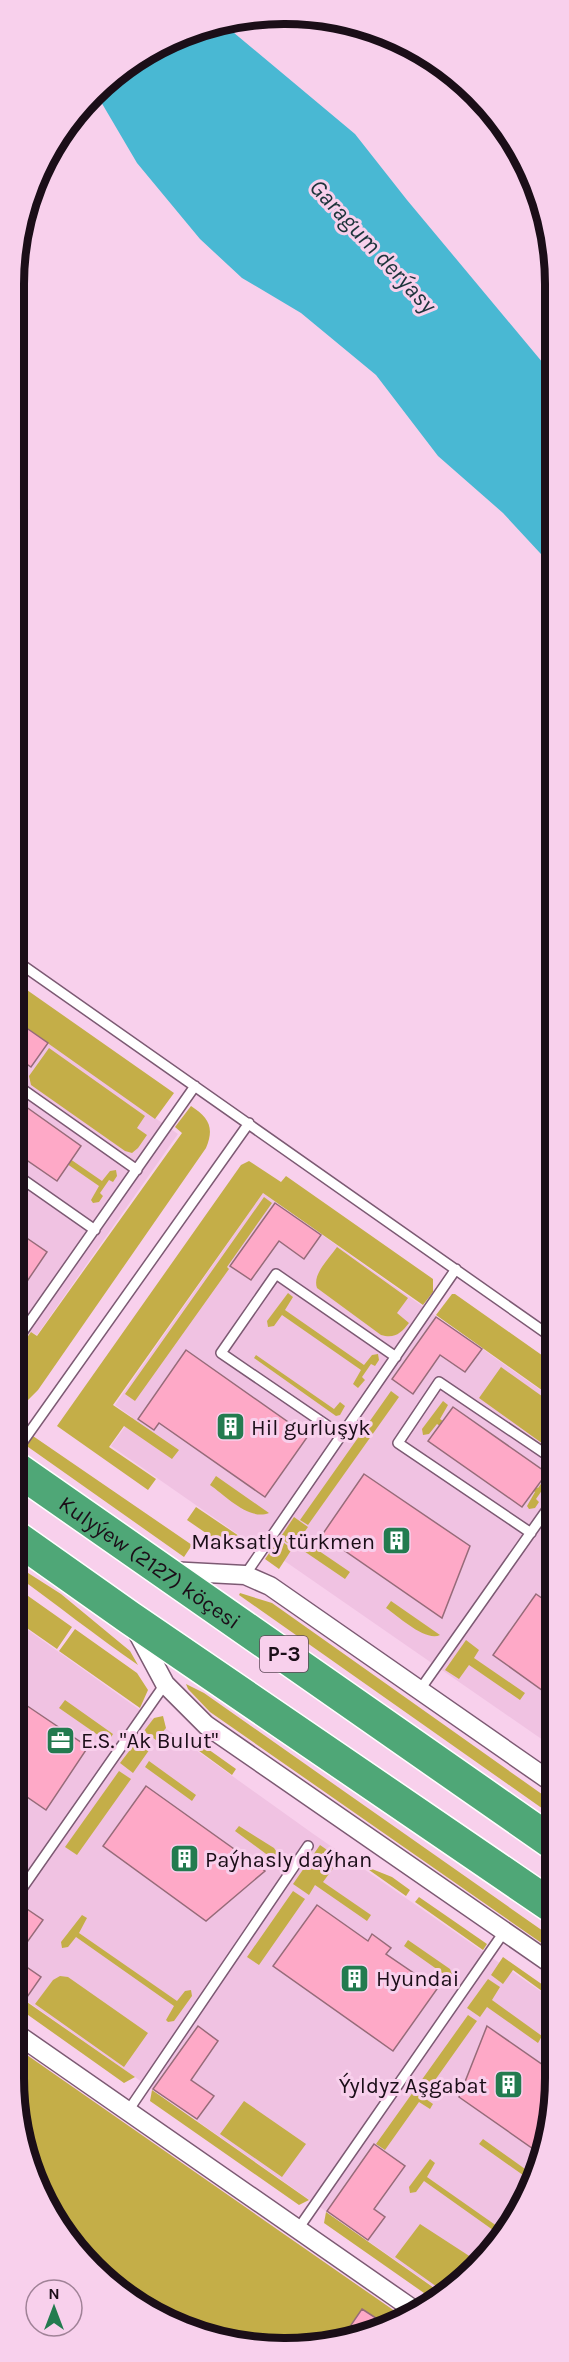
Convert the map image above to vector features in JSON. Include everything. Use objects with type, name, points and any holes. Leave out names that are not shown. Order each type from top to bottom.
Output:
[{"type":"highway","name":"Kulyýew (2127) köçesi","points":[[24,1474],[545,1837]]},
{"type":"highway","name":"P-3","points":[[24,1543],[545,1902]]},
{"type":"street","points":[[160,1571],[244,1575],[270,1586],[545,1778]]},
{"type":"street","points":[[130,1618],[165,1684],[206,1725],[545,1960]]},
{"type":"street","points":[[24,2039],[409,2306]]},
{"type":"lane","points":[[24,970],[249,1123],[545,1332]]},
{"type":"lane","points":[[24,1330],[195,1086]]},
{"type":"lane","points":[[24,1090],[137,1170]]},
{"type":"lane","points":[[24,1440],[249,1123]]},
{"type":"lane","points":[[24,1180],[94,1230]]},
{"type":"lane","points":[[244,1575],[456,1269]]},
{"type":"lane","points":[[341,1435],[221,1353],[276,1274],[396,1357]]},
{"type":"lane","points":[[531,1533],[398,1443],[439,1382],[545,1454]]},
{"type":"lane","points":[[419,1691],[545,1513]]},
{"type":"lane","points":[[24,1886],[165,1684]]},
{"type":"lane","points":[[128,2111],[308,1846]]},
{"type":"lane","points":[[298,2229],[504,1932]]},
{"type":"shaded area","points":[[24,988],[174,1093],[155,1119],[24,1026]]},
{"type":"shaded area","points":[[24,1026],[178,1134],[37,1335],[31,1332],[24,1341]]},
{"type":"shaded area","points":[[49,1048],[145,1116],[137,1128],[147,1135],[138,1148],[132,1153],[125,1151],[31,1085],[29,1076]]},
{"type":"shaded area","points":[[191,1106],[202,1114],[210,1128],[206,1148],[38,1390],[28,1400],[24,1401],[24,1342],[31,1332],[37,1336],[182,1133],[175,1127]]},
{"type":"shaded area","points":[[24,1127],[102,1181],[110,1171],[116,1170],[117,1176],[113,1182],[109,1180],[100,1193],[103,1196],[99,1202],[93,1203],[91,1200],[99,1186],[24,1134]]},
{"type":"shaded area","points":[[249,1161],[281,1182],[286,1176],[433,1279],[433,1292],[423,1305],[263,1193],[113,1405],[179,1450],[172,1459],[124,1426],[109,1447],[156,1479],[148,1490],[57,1426],[241,1165]]},
{"type":"shaded area","points":[[263,1193],[545,1393],[545,1741],[286,1562],[249,1542],[111,1446],[132,1417],[115,1405]]},
{"type":"shaded area","points":[[264,1197],[272,1203],[227,1267],[229,1269],[135,1401],[125,1394]]},
{"type":"shaded area","points":[[337,1247],[408,1298],[397,1313],[409,1323],[400,1332],[394,1336],[381,1335],[317,1288],[319,1272]]},
{"type":"shaded area","points":[[288,1293],[293,1297],[285,1310],[364,1365],[372,1355],[378,1354],[379,1360],[375,1366],[371,1364],[362,1377],[365,1380],[358,1388],[353,1384],[361,1370],[282,1315],[274,1326],[268,1327],[267,1321]]},
{"type":"shaded area","points":[[452,1294],[455,1294],[545,1357],[545,1392],[436,1315]]},
{"type":"shaded area","points":[[256,1355],[334,1409],[340,1402],[345,1406],[340,1415],[336,1416],[254,1358]]},
{"type":"shaded area","points":[[501,1367],[545,1398],[545,1445],[479,1398]]},
{"type":"shaded area","points":[[391,1391],[399,1397],[308,1525],[300,1520]]},
{"type":"shaded area","points":[[443,1401],[448,1405],[440,1419],[538,1488],[545,1478],[545,1486],[536,1499],[539,1502],[535,1508],[529,1509],[527,1506],[535,1492],[437,1424],[429,1434],[423,1435],[422,1429]]},
{"type":"shaded area","points":[[24,1430],[192,1545],[184,1557],[24,1444]]},
{"type":"shaded area","points":[[216,1476],[269,1513],[254,1514],[238,1506],[210,1485]]},
{"type":"shaded area","points":[[196,1507],[239,1536],[229,1549],[187,1520]]},
{"type":"shaded area","points":[[294,1517],[308,1527],[300,1538],[350,1572],[345,1579],[295,1545],[293,1547],[280,1538]]},
{"type":"shaded area","points":[[279,1539],[292,1549],[279,1569],[265,1559]]},
{"type":"shaded area","points":[[24,1570],[61,1594],[130,1651],[138,1665],[24,1581]]},
{"type":"shaded area","points":[[24,1593],[72,1627],[57,1649],[24,1626]]},
{"type":"shaded area","points":[[240,1593],[272,1603],[545,1796],[545,1810],[239,1595]]},
{"type":"shaded area","points":[[391,1601],[440,1635],[427,1635],[405,1622],[386,1608]]},
{"type":"shaded area","points":[[24,1627],[312,1833],[545,1994],[543,2112],[531,2161],[510,2208],[491,2236],[469,2262],[436,2289],[24,1999]]},
{"type":"shaded area","points":[[75,1629],[137,1673],[148,1690],[140,1708],[59,1651]]},
{"type":"shaded area","points":[[466,1640],[479,1650],[474,1658],[525,1693],[520,1700],[469,1665],[459,1679],[445,1670]]},
{"type":"shaded area","points":[[186,1684],[204,1693],[545,1932],[545,1945],[210,1712]]},
{"type":"shaded area","points":[[65,1700],[113,1734],[108,1742],[59,1708]]},
{"type":"shaded area","points":[[163,1716],[166,1728],[156,1740],[144,1731],[154,1718]]},
{"type":"shaded area","points":[[184,1732],[236,1769],[232,1775],[180,1737]]},
{"type":"shaded area","points":[[140,1737],[152,1746],[133,1773],[120,1763]]},
{"type":"shaded area","points":[[149,1761],[196,1795],[192,1801],[145,1767]]},
{"type":"shaded area","points":[[119,1771],[131,1779],[77,1855],[65,1847]]},
{"type":"shaded area","points":[[239,1826],[274,1848],[282,1860],[281,1865],[235,1831]]},
{"type":"shaded area","points":[[320,1845],[340,1859],[323,1882],[371,1915],[367,1921],[315,1885],[309,1895],[293,1884]]},
{"type":"shaded area","points":[[362,1865],[392,1877],[410,1890],[406,1896]]},
{"type":"shaded area","points":[[293,1891],[305,1899],[259,1965],[247,1957]]},
{"type":"shaded area","points":[[419,1897],[487,1944],[483,1950],[415,1902]]},
{"type":"shaded area","points":[[82,1915],[87,1918],[79,1933],[177,2001],[185,1991],[191,1990],[192,1996],[174,2021],[166,2020],[174,2006],[76,1937],[68,1947],[62,1948],[61,1942]]},
{"type":"shaded area","points":[[408,1940],[450,1969],[455,1982],[404,1946]]},
{"type":"shaded area","points":[[503,1957],[545,1986],[545,1993],[513,1970],[503,1984],[491,1975]]},
{"type":"shaded area","points":[[60,1976],[68,1977],[148,2033],[124,2067],[35,2004],[53,1980]]},
{"type":"shaded area","points":[[488,1979],[500,1987],[492,2000],[542,2036],[538,2043],[487,2007],[480,2017],[467,2008]]},
{"type":"shaded area","points":[[24,2000],[135,2077],[124,2083],[24,2012]]},
{"type":"shaded area","points":[[468,2015],[477,2021],[423,2097],[433,2104],[430,2109],[419,2102],[385,2150],[376,2144]]},
{"type":"shaded area","points":[[24,2053],[397,2312],[352,2329],[319,2336],[284,2338],[250,2336],[217,2329],[185,2318],[140,2294],[100,2262],[68,2222],[51,2193],[38,2161],[29,2128],[26,2112]]},
{"type":"shaded area","points":[[152,2090],[309,2200],[299,2205],[150,2101]]},
{"type":"shaded area","points":[[244,2101],[306,2144],[282,2177],[220,2134]]},
{"type":"shaded area","points":[[483,2139],[527,2171],[525,2177],[479,2144]]},
{"type":"shaded area","points":[[430,2159],[435,2163],[427,2177],[498,2227],[495,2231],[424,2181],[416,2192],[410,2193],[409,2187]]},
{"type":"shaded area","points":[[326,2212],[436,2289],[427,2295],[324,2223]]},
{"type":"shaded area","points":[[420,2224],[472,2258],[438,2288],[395,2257]]},
{"type":"water","name":"Garagum derýasy","points":[[230,30],[355,134],[545,365],[545,558],[503,513],[438,456],[376,375],[301,313],[242,278],[200,239],[137,163],[100,100],[126,78],[154,59],[185,44]]},
{"type":"building","points":[[24,1026],[48,1043],[31,1067],[24,1062]]},
{"type":"building","points":[[24,1105],[81,1146],[57,1181],[24,1158]]},
{"type":"building","points":[[275,1203],[321,1235],[304,1259],[279,1241],[251,1280],[230,1266]]},
{"type":"building","points":[[24,1236],[47,1252],[24,1286]]},
{"type":"building","points":[[436,1317],[482,1349],[465,1372],[440,1355],[413,1394],[392,1379]]},
{"type":"building","name":"Hil gurluşyk","points":[[186,1350],[308,1436],[265,1497],[159,1423],[154,1430],[138,1419]]},
{"type":"building","points":[[453,1407],[545,1472],[545,1476],[522,1507],[428,1441]]},
{"type":"building","name":"Maksatly türkmen","points":[[364,1474],[470,1546],[442,1618],[322,1535]]},
{"type":"building","points":[[536,1594],[545,1600],[545,1692],[493,1655]]},
{"type":"building","points":[[24,1704],[88,1747],[46,1810],[24,1795]]},
{"type":"building","name":"Paýhasly daýhan","points":[[146,1786],[265,1871],[206,1921],[103,1846]]},
{"type":"building","name":"Hyundai","points":[[317,1905],[368,1941],[372,1934],[391,1948],[386,1954],[437,1989],[393,2051],[273,1966]]},
{"type":"building","points":[[24,1907],[43,1920],[24,1946]]},
{"type":"building","points":[[24,1965],[41,1977],[24,1999]]},
{"type":"building","points":[[198,2026],[218,2041],[191,2080],[214,2096],[197,2119],[153,2089]]},
{"type":"building","name":"Ýyldyz Aşgabat","points":[[487,2026],[545,2066],[543,2112],[534,2150],[459,2097]]},
{"type":"building","points":[[374,2144],[405,2166],[374,2209],[385,2217],[368,2240],[327,2211]]},
{"type":"building","points":[[362,2309],[379,2320],[355,2328],[351,2325]]},
{"type":"place","name":"Hil gurluşyk","points":[[230,1427]]},
{"type":"place","name":"Maksatly türkmen","points":[[396,1541]]},
{"type":"place","name":"E.S. \"Ak Bulut\"","points":[[60,1740]]},
{"type":"place","name":"Paýhasly daýhan","points":[[184,1859]]},
{"type":"place","name":"Hyundai","points":[[355,1978]]},
{"type":"place","name":"Ýyldyz Aşgabat","points":[[508,2085]]}]
